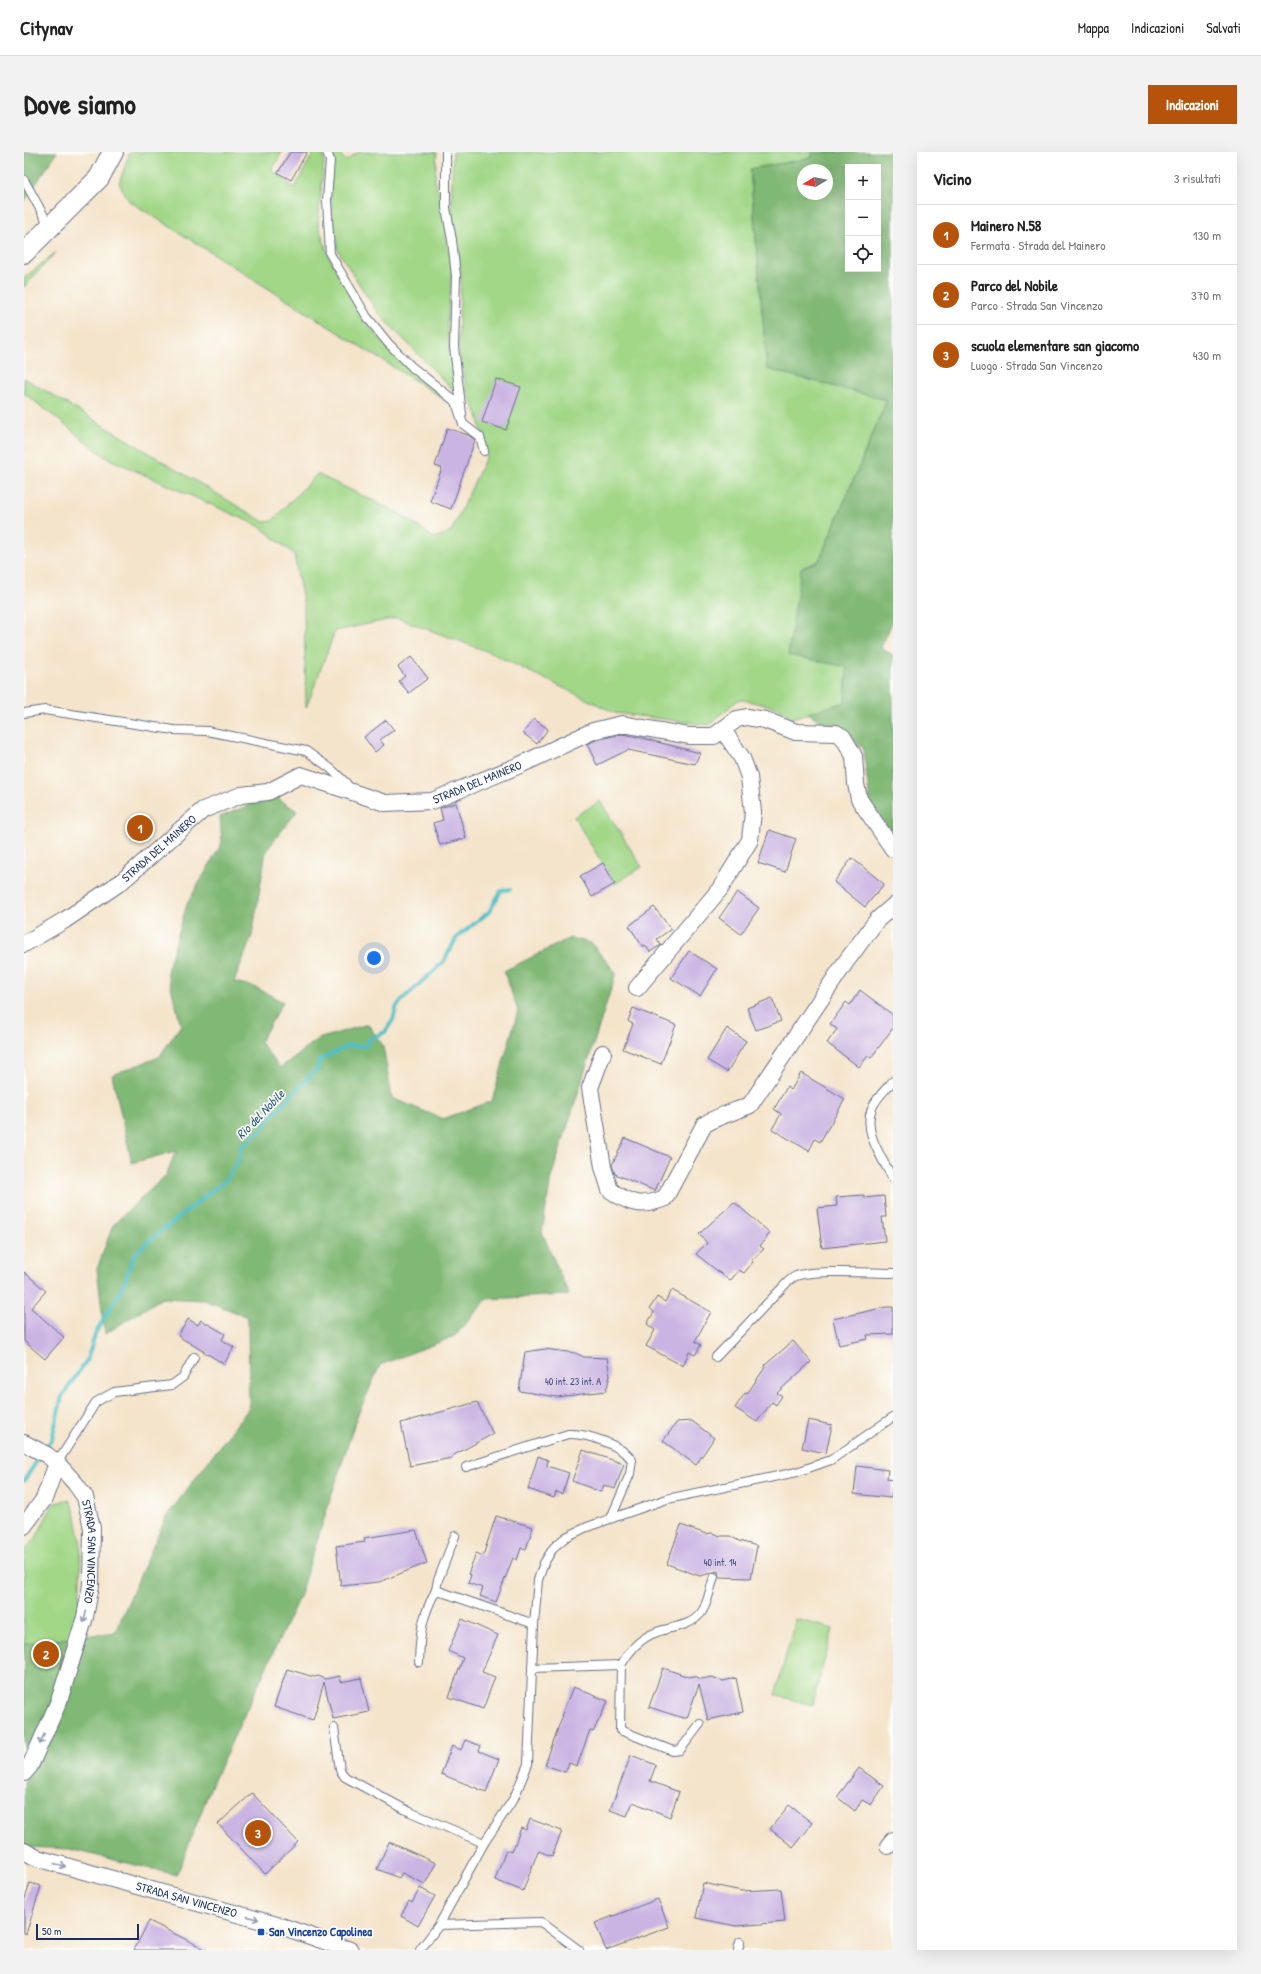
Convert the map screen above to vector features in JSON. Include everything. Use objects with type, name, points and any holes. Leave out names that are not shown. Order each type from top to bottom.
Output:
[{"type":"street","points":[[24,253],[99,178],[113,152]]},
{"type":"street","name":"STRADA DEL MAINERO","points":[[24,944],[65,920],[121,882],[203,810],[241,795],[268,792],[301,775],[353,794],[385,803],[432,801],[520,765],[593,731],[622,724],[689,736],[714,736],[738,719],[747,717],[765,720],[796,732],[836,733],[843,737],[854,756],[856,784],[859,798],[893,849]]},
{"type":"street","points":[[637,988],[720,889],[750,840],[753,812],[749,777],[742,758],[723,730]]},
{"type":"street","points":[[603,1053],[590,1088],[603,1167],[610,1190],[636,1204],[652,1204],[665,1198],[704,1125],[715,1117],[750,1105],[845,963],[877,920],[893,906]]},
{"type":"street","points":[[24,1526],[44,1499],[41,1453]]},
{"type":"street","name":"STRADA SAN VINCENZO","points":[[24,1773],[30,1766],[59,1701],[85,1617],[91,1585],[92,1528],[85,1497],[41,1453]]},
{"type":"street","name":"STRADA SAN VINCENZO","points":[[24,1851],[37,1858],[284,1927],[350,1950]]},
{"type":"lane","points":[[327,152],[330,160],[327,200],[330,254],[367,317],[388,343],[412,366],[456,402],[463,424],[480,437],[484,451]]},
{"type":"lane","points":[[446,152],[446,208],[452,240],[456,276],[454,347],[463,424]]},
{"type":"lane","points":[[24,180],[50,228]]},
{"type":"lane","points":[[24,712],[45,710],[174,730],[207,732],[306,751],[330,768],[346,783],[353,794]]},
{"type":"lane","points":[[893,1081],[872,1107],[868,1120],[871,1134],[893,1179]]},
{"type":"lane","points":[[716,1356],[790,1280],[797,1276],[820,1273],[893,1273]]},
{"type":"lane","points":[[41,1453],[96,1402],[114,1392],[172,1385],[183,1377],[194,1357]]},
{"type":"lane","points":[[420,1950],[438,1925],[484,1843],[514,1798],[528,1764],[534,1624],[538,1580],[544,1563],[554,1547],[566,1537],[611,1518],[667,1499],[804,1470],[831,1460],[893,1417]]},
{"type":"lane","points":[[466,1467],[568,1434],[580,1433],[627,1453],[632,1460],[630,1474],[611,1518]]},
{"type":"lane","points":[[418,1662],[419,1639],[425,1612],[436,1590],[438,1580],[455,1536]]},
{"type":"lane","points":[[700,1724],[680,1750],[673,1751],[620,1730],[621,1665],[631,1649],[646,1637],[693,1621],[702,1612],[714,1577]]},
{"type":"lane","points":[[436,1590],[534,1624]]},
{"type":"lane","points":[[532,1668],[621,1665]]},
{"type":"lane","points":[[334,1728],[340,1770],[345,1777],[410,1812],[484,1843]]},
{"type":"lane","points":[[438,1925],[541,1922],[579,1950]]},
{"type":"green space","points":[[24,152],[57,152],[24,202]]},
{"type":"green space","points":[[130,152],[282,152],[272,170],[294,188],[314,152],[322,152],[324,161],[318,224],[329,257],[364,320],[387,347],[452,404],[129,201],[119,183]]},
{"type":"green space","points":[[332,152],[338,152],[346,161],[358,152],[437,152],[435,180],[444,215],[452,271],[447,325],[456,393],[377,312],[338,251],[330,200]]},
{"type":"green space","points":[[453,152],[813,152],[811,158],[750,169],[767,368],[887,400],[819,561],[847,667],[845,702],[790,719],[783,709],[739,699],[709,725],[615,713],[489,652],[397,618],[335,631],[306,708],[304,607],[294,554],[259,526],[107,458],[24,393],[24,378],[264,522],[272,521],[317,474],[399,513],[434,538],[451,532],[487,455],[478,415],[467,392],[458,348],[461,274],[451,208]]},
{"type":"green space","points":[[813,152],[893,152],[893,620],[881,648],[893,655],[893,836],[870,801],[863,747],[808,713],[845,702],[847,667],[788,655],[801,568],[819,561],[887,400],[767,369],[750,169],[811,158]]},
{"type":"green space","points":[[56,252],[24,287],[24,278]]},
{"type":"green space","points":[[273,795],[297,811],[266,851],[252,936],[234,982],[255,987],[283,1002],[260,1042],[280,1068],[318,1039],[368,1024],[383,1046],[392,1098],[443,1119],[492,1101],[518,1011],[504,971],[570,938],[591,943],[616,973],[551,1178],[542,1232],[569,1295],[487,1299],[455,1336],[380,1365],[356,1419],[299,1597],[212,1784],[177,1875],[69,1849],[24,1847],[24,1644],[115,1632],[166,1517],[249,1408],[248,1317],[204,1300],[162,1298],[105,1334],[97,1269],[113,1225],[166,1175],[176,1151],[132,1163],[112,1075],[159,1057],[181,1025],[167,972],[187,904],[222,843],[220,817]]},
{"type":"green space","points":[[600,801],[642,867],[615,884],[574,817]]},
{"type":"green space","points":[[69,1499],[75,1512],[81,1544],[79,1625],[24,1757],[24,1551],[36,1538],[53,1504]]},
{"type":"green space","points":[[796,1619],[833,1629],[812,1705],[775,1695]]},
{"type":"building","points":[[290,152],[307,152],[291,180],[278,173]]},
{"type":"building","points":[[496,379],[521,387],[506,430],[482,422]]},
{"type":"building","points":[[447,428],[468,435],[475,440],[451,509],[430,501],[442,468],[435,466]]},
{"type":"building","points":[[411,657],[428,678],[409,693],[399,681],[405,676],[398,667]]},
{"type":"building","points":[[534,719],[548,729],[537,744],[523,733]]},
{"type":"building","points":[[386,720],[394,730],[380,740],[384,745],[375,752],[364,737]]},
{"type":"building","points":[[622,734],[700,753],[695,764],[628,750],[597,765],[587,744],[596,740]]},
{"type":"building","points":[[456,803],[466,838],[440,845],[433,823],[443,820],[440,808]]},
{"type":"building","points":[[769,830],[796,839],[785,872],[758,863]]},
{"type":"building","points":[[852,858],[884,884],[865,907],[834,882]]},
{"type":"building","points":[[603,863],[615,884],[592,897],[580,876]]},
{"type":"building","points":[[737,892],[759,908],[741,934],[719,918]]},
{"type":"building","points":[[654,907],[671,929],[657,939],[661,945],[650,952],[645,945],[643,947],[629,926]]},
{"type":"building","points":[[689,951],[717,969],[700,996],[671,978]]},
{"type":"building","points":[[860,990],[893,1015],[893,1028],[871,1058],[868,1056],[859,1067],[827,1043],[837,1029],[830,1024],[846,1002],[850,1005]]},
{"type":"building","points":[[772,998],[781,1021],[756,1030],[747,1008]]},
{"type":"building","points":[[633,1008],[676,1025],[661,1064],[623,1049],[633,1024],[628,1021]]},
{"type":"building","points":[[727,1028],[746,1041],[727,1072],[707,1060]]},
{"type":"building","points":[[801,1073],[845,1099],[820,1142],[815,1139],[809,1151],[772,1129],[781,1114],[774,1109],[787,1087],[791,1090]]},
{"type":"building","points":[[625,1138],[670,1157],[655,1191],[615,1174],[612,1165]]},
{"type":"building","points":[[864,1195],[864,1198],[884,1196],[886,1217],[882,1217],[885,1241],[822,1248],[817,1208],[837,1206],[836,1197]]},
{"type":"building","points":[[734,1202],[770,1233],[760,1246],[764,1249],[751,1261],[753,1262],[744,1273],[739,1270],[730,1281],[696,1254],[707,1243],[699,1234]]},
{"type":"building","points":[[24,1272],[46,1291],[31,1308],[64,1337],[45,1359],[24,1341]]},
{"type":"building","points":[[672,1290],[711,1312],[695,1341],[701,1345],[695,1355],[689,1352],[683,1366],[646,1346],[655,1330],[647,1324],[654,1312],[650,1308],[657,1297],[665,1302]]},
{"type":"building","points":[[886,1307],[893,1307],[893,1334],[867,1335],[868,1339],[839,1345],[833,1319]]},
{"type":"building","points":[[188,1319],[198,1325],[201,1320],[225,1334],[222,1340],[234,1347],[224,1364],[178,1336]]},
{"type":"building","points":[[793,1341],[811,1362],[777,1393],[782,1396],[776,1405],[772,1402],[757,1422],[735,1408],[745,1393],[747,1394],[766,1366],[765,1365]]},
{"type":"building","points":[[545,1349],[575,1353],[584,1357],[607,1358],[610,1376],[606,1391],[557,1397],[519,1391],[525,1352]]},
{"type":"building","points":[[477,1402],[493,1434],[452,1456],[452,1458],[410,1466],[401,1423]]},
{"type":"building","points":[[808,1420],[832,1425],[826,1453],[802,1448]]},
{"type":"building","points":[[692,1421],[714,1438],[696,1465],[663,1441],[677,1422]]},
{"type":"building","points":[[583,1450],[624,1464],[615,1489],[604,1485],[601,1492],[572,1481]]},
{"type":"building","points":[[538,1456],[548,1460],[547,1466],[569,1473],[562,1494],[556,1492],[554,1498],[528,1489]]},
{"type":"building","points":[[857,1466],[888,1470],[887,1479],[893,1480],[891,1498],[854,1494]]},
{"type":"building","points":[[496,1516],[533,1527],[526,1549],[521,1548],[517,1560],[513,1558],[496,1602],[480,1596],[483,1588],[468,1583],[471,1575],[468,1574],[476,1553],[483,1556]]},
{"type":"building","points":[[681,1525],[706,1534],[712,1533],[721,1536],[730,1536],[739,1541],[757,1546],[751,1578],[719,1577],[718,1571],[700,1576],[667,1564]]},
{"type":"building","points":[[416,1530],[427,1563],[379,1582],[341,1586],[336,1546],[365,1542],[364,1538]]},
{"type":"building","points":[[462,1619],[498,1635],[482,1672],[495,1677],[483,1709],[449,1697],[463,1658],[448,1651]]},
{"type":"building","points":[[663,1668],[689,1677],[695,1676],[701,1679],[712,1677],[723,1681],[736,1678],[743,1712],[708,1720],[699,1684],[687,1718],[649,1707]]},
{"type":"building","points":[[287,1669],[314,1677],[319,1676],[325,1679],[340,1676],[341,1682],[361,1678],[369,1712],[333,1719],[324,1682],[313,1720],[274,1707]]},
{"type":"building","points":[[573,1687],[608,1701],[593,1732],[590,1730],[577,1766],[569,1763],[565,1772],[545,1765],[562,1717],[561,1716]]},
{"type":"building","points":[[465,1740],[481,1746],[479,1751],[499,1759],[486,1792],[441,1774],[452,1746],[461,1750]]},
{"type":"building","points":[[631,1755],[656,1765],[650,1781],[679,1792],[670,1817],[633,1802],[627,1816],[610,1810]]},
{"type":"building","points":[[859,1768],[884,1786],[871,1805],[862,1800],[855,1811],[837,1797]]},
{"type":"building","points":[[252,1793],[298,1842],[265,1874],[218,1824]]},
{"type":"building","points":[[789,1805],[812,1823],[793,1847],[770,1829]]},
{"type":"building","points":[[530,1819],[562,1831],[552,1856],[538,1851],[523,1891],[495,1880],[506,1850],[512,1852],[521,1828],[526,1830]]},
{"type":"building","points":[[389,1842],[436,1863],[425,1884],[402,1873],[399,1878],[377,1869]]},
{"type":"building","points":[[30,1883],[41,1886],[26,1934],[24,1933],[24,1902]]},
{"type":"building","points":[[703,1883],[742,1891],[781,1889],[785,1922],[736,1926],[696,1918]]},
{"type":"building","points":[[420,1888],[435,1896],[418,1926],[401,1916],[409,1901],[412,1903]]},
{"type":"building","points":[[658,1899],[669,1927],[606,1950],[595,1923]]},
{"type":"building","points":[[149,1921],[207,1950],[134,1950]]},
{"type":"waterway","name":"Rio del Nobile","points":[[44,1450],[52,1439],[62,1396],[87,1360],[96,1332],[123,1287],[133,1257],[145,1244],[226,1180],[239,1159],[241,1147],[262,1130],[269,1119],[317,1069],[320,1060],[348,1046],[365,1046],[371,1038],[385,1032],[393,1020],[396,1008],[401,1001],[444,961],[457,937],[489,912],[501,891],[510,889]]},
{"type":"waterway","name":"Rio del Nobile","points":[[24,1481],[40,1456]]},
{"type":"place","name":"Mainero N.58","points":[[140,828]]},
{"type":"place","name":"Parco del Nobile","points":[[46,1654]]},
{"type":"place","name":"scuola elementare san giacomo","points":[[258,1833]]},
{"type":"place","name":"San Vincenzo Capolinea","points":[[261,1932]]}]
